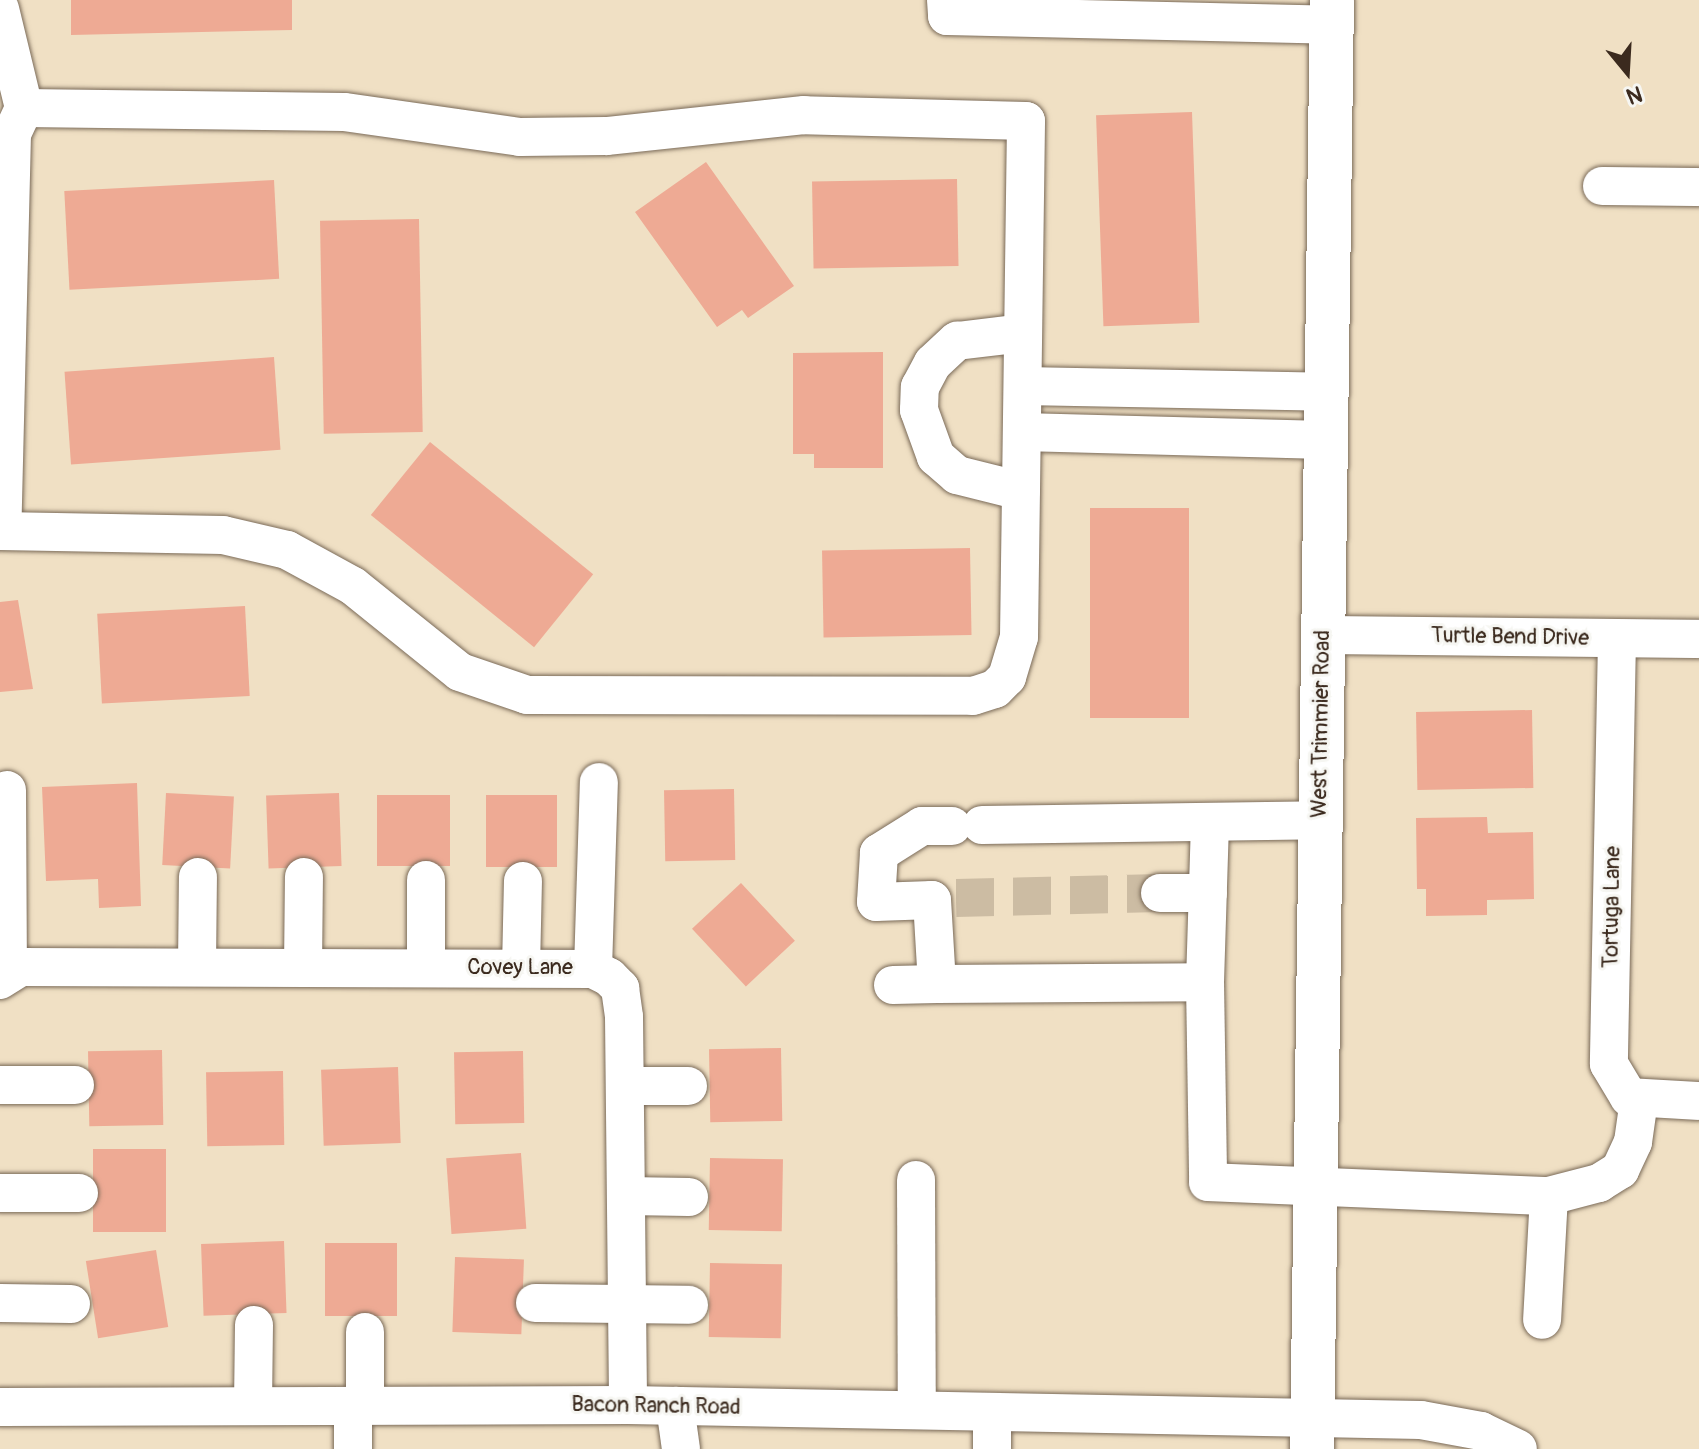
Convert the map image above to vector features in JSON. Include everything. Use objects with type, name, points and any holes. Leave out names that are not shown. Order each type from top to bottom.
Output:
[{"type":"main road","name":"West Trimmier Road","points":[[1312,1433],[1332,12]]},
{"type":"street","points":[[946,0],[947,16],[1332,12]]},
{"type":"street","points":[[0,9],[24,108],[12,134],[1,531],[223,535],[287,550],[353,586],[460,672],[527,695],[973,696],[995,689],[1015,662],[1021,491],[1026,121],[804,115],[606,136],[520,137],[344,112],[24,108]]},
{"type":"street","points":[[1602,186],[1699,187]]},
{"type":"street","points":[[1021,491],[957,475],[936,457],[919,410],[920,387],[933,363],[957,341],[1023,333]]},
{"type":"street","points":[[1023,386],[1326,392]]},
{"type":"street","points":[[1022,432],[1325,440]]},
{"type":"street","name":"Turtle Bend Drive","points":[[1322,635],[1699,639]]},
{"type":"street","name":"Tortuga Lane","points":[[1617,639],[1609,1064],[1620,1090],[1639,1100]]},
{"type":"street","points":[[593,969],[599,782]]},
{"type":"street","points":[[4,976],[7,790]]},
{"type":"street","points":[[937,984],[944,899],[876,902],[879,853],[922,826],[1320,820]]},
{"type":"street","points":[[1210,823],[1205,982],[1208,1182],[1549,1196],[1599,1183],[1620,1170],[1633,1142],[1639,1100],[1699,1101]]},
{"type":"street","points":[[197,967],[198,877]]},
{"type":"street","points":[[303,968],[304,877]]},
{"type":"street","points":[[426,880],[426,968]]},
{"type":"street","points":[[521,968],[523,881]]},
{"type":"street","points":[[1160,893],[1208,893]]},
{"type":"street","name":"Covey Lane","points":[[4,976],[21,967],[593,969],[620,988],[625,1086],[628,1405]]},
{"type":"street","points":[[893,985],[1205,982]]},
{"type":"street","points":[[0,1085],[75,1085]]},
{"type":"street","points":[[625,1086],[688,1086]]},
{"type":"street","points":[[916,1180],[917,1410]]},
{"type":"street","points":[[0,1193],[79,1193]]},
{"type":"street","points":[[626,1196],[689,1197]]},
{"type":"street","points":[[1542,1320],[1549,1196]]},
{"type":"street","points":[[0,1303],[71,1304]]},
{"type":"street","points":[[535,1303],[689,1305]]},
{"type":"street","points":[[253,1406],[254,1325]]},
{"type":"street","points":[[353,1449],[365,1332]]},
{"type":"street","name":"Bacon Ranch Road","points":[[0,1407],[628,1405],[917,1410],[1312,1433],[1421,1420],[1481,1431],[1518,1449]]},
{"type":"street","points":[[675,1406],[681,1449]]},
{"type":"street","points":[[992,1412],[992,1449]]},
{"type":"building","points":[[71,0],[292,0],[292,30],[71,35]]},
{"type":"building","points":[[1192,112],[1199,323],[1103,326],[1096,115]]},
{"type":"building","points":[[706,162],[794,286],[748,318],[742,310],[717,327],[635,212]]},
{"type":"building","points":[[957,179],[959,266],[814,269],[812,182]]},
{"type":"building","points":[[274,180],[279,279],[69,290],[64,191]]},
{"type":"building","points":[[419,219],[423,432],[324,434],[320,221]]},
{"type":"building","points":[[883,352],[883,468],[814,468],[814,454],[793,454],[793,353]]},
{"type":"building","points":[[274,357],[280,450],[71,464],[65,372]]},
{"type":"building","points":[[430,442],[593,574],[534,647],[371,515]]},
{"type":"building","points":[[1090,508],[1189,508],[1189,718],[1090,718]]},
{"type":"building","points":[[970,548],[972,635],[824,638],[822,551]]},
{"type":"building","points":[[18,600],[33,689],[0,692],[0,602]]},
{"type":"building","points":[[245,606],[250,696],[102,704],[97,614]]},
{"type":"building","points":[[1532,710],[1533,788],[1417,790],[1416,712]]},
{"type":"building","points":[[137,783],[141,906],[99,908],[98,879],[46,881],[42,787]]},
{"type":"building","points":[[734,789],[735,860],[665,861],[664,790]]},
{"type":"building","points":[[166,793],[234,797],[230,868],[162,865]]},
{"type":"building","points":[[339,793],[342,866],[269,869],[266,796]]},
{"type":"building","points":[[377,795],[450,795],[450,866],[377,866]]},
{"type":"building","points":[[486,795],[557,795],[557,867],[486,867]]},
{"type":"building","points":[[1487,817],[1488,833],[1533,832],[1534,899],[1487,900],[1487,915],[1426,916],[1426,889],[1417,889],[1416,818]]},
{"type":"building","points":[[741,883],[795,941],[746,986],[692,929]]},
{"type":"building","points":[[781,1048],[782,1121],[710,1122],[709,1049]]},
{"type":"building","points":[[162,1050],[163,1125],[89,1126],[88,1051]]},
{"type":"building","points":[[523,1051],[524,1123],[455,1124],[454,1052]]},
{"type":"building","points":[[398,1067],[401,1143],[324,1146],[321,1070]]},
{"type":"building","points":[[283,1071],[284,1145],[207,1146],[206,1072]]},
{"type":"building","points":[[93,1149],[166,1149],[166,1232],[93,1232]]},
{"type":"building","points":[[521,1153],[526,1229],[451,1234],[446,1158]]},
{"type":"building","points":[[710,1158],[783,1159],[782,1231],[709,1230]]},
{"type":"building","points":[[284,1241],[287,1313],[204,1316],[201,1244]]},
{"type":"building","points":[[325,1243],[397,1243],[397,1316],[325,1316]]},
{"type":"building","points":[[156,1250],[168,1327],[98,1338],[86,1261]]},
{"type":"building","points":[[455,1257],[524,1259],[521,1334],[452,1332]]},
{"type":"building","points":[[710,1263],[782,1264],[781,1338],[709,1337]]},
{"type":"tunnel","points":[[956,898],[1160,893]]}]
